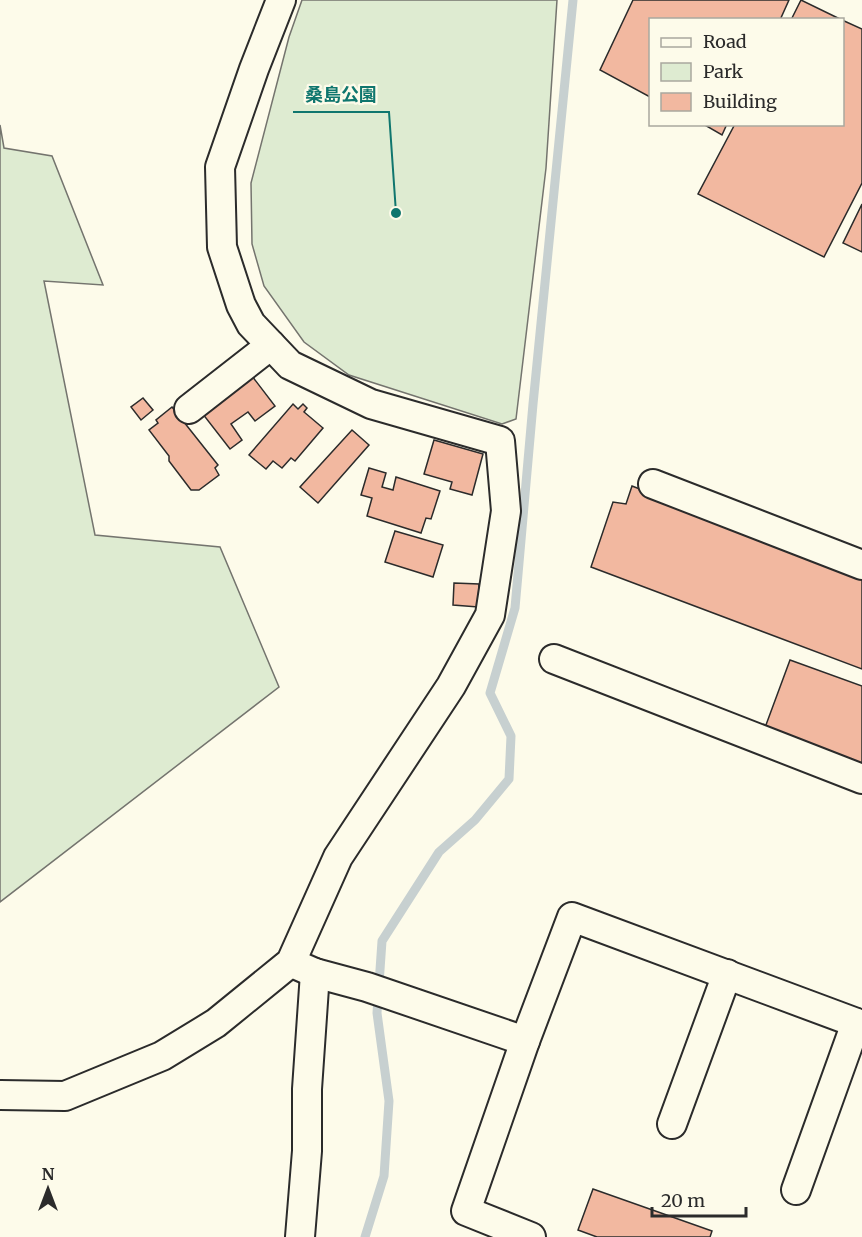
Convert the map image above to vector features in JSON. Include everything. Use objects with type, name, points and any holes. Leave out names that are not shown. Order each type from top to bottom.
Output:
[{"type":"street","points":[[281,0],[220,167],[222,247],[241,305],[251,324],[290,365],[371,404],[500,441],[506,511],[490,615],[452,686],[338,857],[303,968],[308,1151],[300,1237]]},
{"type":"street","points":[[189,410],[271,345]]},
{"type":"street","points":[[653,484],[862,565]]},
{"type":"street","points":[[554,659],[862,779]]},
{"type":"street","points":[[531,1237],[466,1211],[525,1041],[572,917],[859,1024],[796,1190]]},
{"type":"street","points":[[0,1095],[65,1096],[162,1056],[303,968],[368,987],[525,1041]]},
{"type":"street","points":[[672,1125],[727,974]]},
{"type":"green space","points":[[302,0],[557,0],[546,168],[516,419],[502,424],[349,375],[304,342],[264,286],[252,244],[251,183],[289,37]]},
{"type":"green space","points":[[0,125],[4,148],[52,156],[103,285],[44,281],[95,535],[220,547],[279,687],[0,902]]},
{"type":"building","points":[[633,0],[789,0],[781,18],[649,18],[649,96],[600,70]]},
{"type":"building","points":[[801,0],[838,18],[792,18]]},
{"type":"building","points":[[844,21],[862,29],[862,183],[824,257],[698,194],[734,126],[844,126]]},
{"type":"building","points":[[706,126],[726,126],[722,135]]},
{"type":"building","points":[[862,204],[862,252],[843,243]]},
{"type":"building","points":[[252,376],[275,406],[255,421],[248,412],[231,424],[242,440],[230,449],[202,413]]},
{"type":"building","points":[[143,398],[153,410],[141,420],[131,407]]},
{"type":"building","points":[[293,404],[298,409],[303,404],[307,408],[304,412],[323,428],[295,461],[291,458],[282,468],[273,461],[266,469],[249,455]]},
{"type":"building","points":[[172,407],[218,465],[215,468],[219,475],[199,490],[191,490],[149,430],[158,423],[156,420]]},
{"type":"building","points":[[352,430],[369,445],[318,503],[300,487]]},
{"type":"building","points":[[434,440],[483,454],[472,495],[450,489],[452,482],[424,474]]},
{"type":"building","points":[[369,468],[386,473],[382,487],[393,490],[396,477],[440,491],[431,519],[426,518],[421,533],[367,516],[372,498],[361,495]]},
{"type":"building","points":[[632,486],[862,575],[862,669],[591,567],[613,502],[626,504]]},
{"type":"building","points":[[395,531],[443,545],[433,577],[385,562]]},
{"type":"building","points":[[454,583],[479,584],[478,607],[453,605]]},
{"type":"building","points":[[790,660],[862,686],[862,769],[763,733]]},
{"type":"building","points":[[593,1189],[712,1231],[710,1237],[597,1237],[578,1230]]},
{"type":"waterway","points":[[365,1237],[384,1176],[389,1101],[377,1013],[382,941],[439,852],[475,820],[509,779],[511,736],[490,693],[515,608],[573,0]]},
{"type":"place","name":"桑島公園","points":[[396,213]]}]
